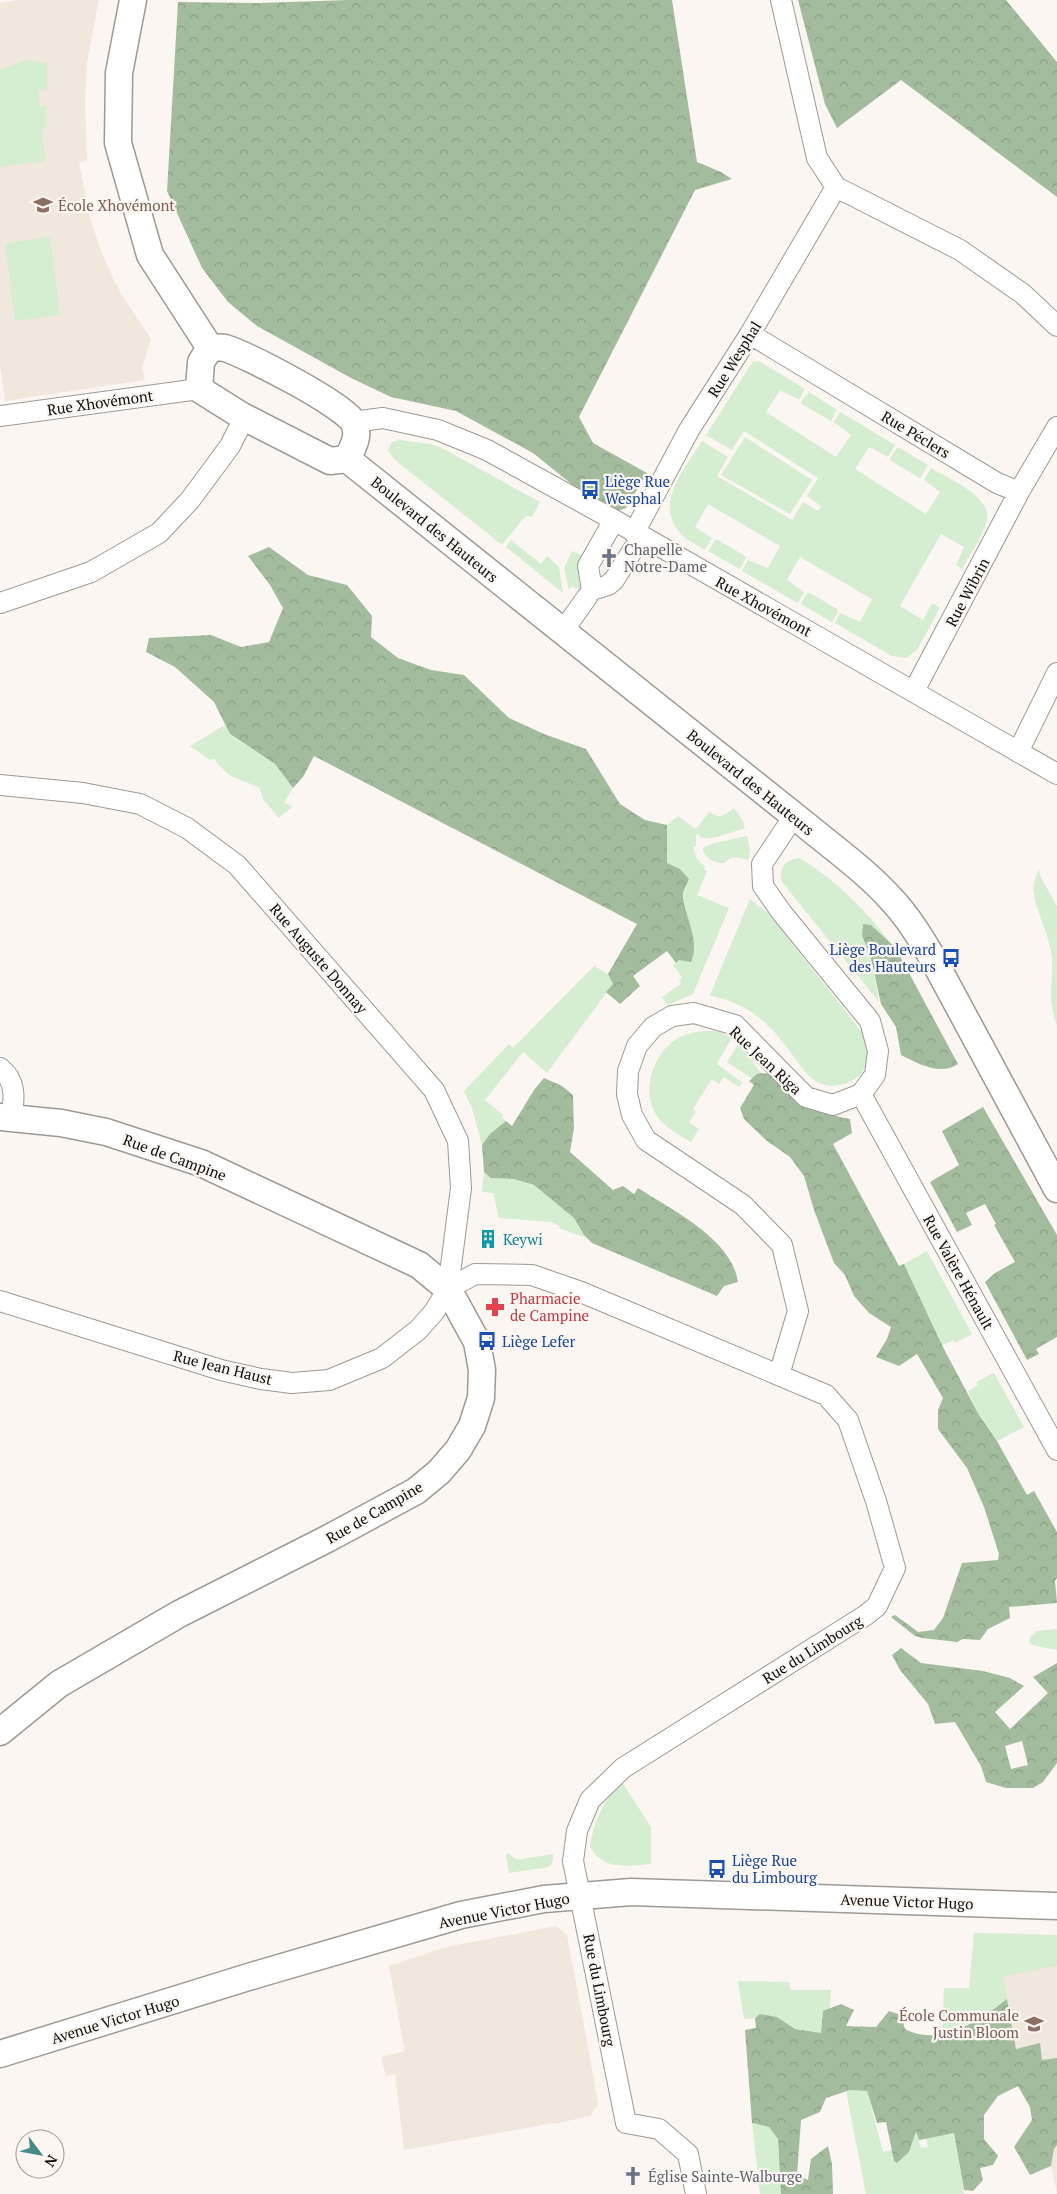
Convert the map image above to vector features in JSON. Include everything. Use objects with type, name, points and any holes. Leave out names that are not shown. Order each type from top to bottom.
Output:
[{"type":"street","points":[[133,0],[119,73],[118,143],[150,255],[210,348]]},
{"type":"street","points":[[781,0],[817,158],[836,187],[960,250],[1023,294],[1057,326]]},
{"type":"street","name":"Rue Wesphal","points":[[614,520],[588,566],[592,590],[608,585],[614,580],[689,430],[750,334],[836,187]]},
{"type":"street","name":"Rue Péclers","points":[[750,334],[997,483],[1019,492]]},
{"type":"street","points":[[210,348],[223,348],[244,356],[336,406],[354,422],[357,438],[347,459],[330,461],[244,418],[199,389],[201,362],[210,348]]},
{"type":"street","name":"Rue Xhovémont","points":[[0,416],[199,389]]},
{"type":"street","points":[[0,603],[91,572],[159,533],[190,500],[230,446],[244,418]]},
{"type":"street","name":"Rue Xhovémont","points":[[354,422],[383,418],[438,430],[487,450],[614,520],[637,535],[1057,774]]},
{"type":"street","points":[[1019,492],[1057,427]]},
{"type":"street","name":"Boulevard des Hauteurs","points":[[347,459],[794,816],[871,879],[892,899],[911,922],[932,957],[1057,1189]]},
{"type":"street","name":"Rue Wibrin","points":[[914,691],[1019,492]]},
{"type":"street","points":[[563,632],[587,597]]},
{"type":"street","points":[[1018,752],[1057,673]]},
{"type":"street","name":"Rue Auguste Donnay","points":[[0,785],[83,793],[140,804],[187,828],[237,865],[249,878],[434,1090],[458,1141],[461,1188],[448,1289]]},
{"type":"street","points":[[794,816],[762,864],[763,886],[782,913],[870,1021],[878,1051],[874,1075],[861,1094]]},
{"type":"street","name":"Rue Jean Riga","points":[[779,1375],[798,1311],[782,1245],[744,1205],[646,1140],[632,1115],[628,1094],[628,1071],[637,1046],[653,1027],[672,1016],[694,1013],[734,1025],[806,1097],[833,1105],[861,1094]]},
{"type":"street","points":[[0,1068],[12,1083],[14,1100],[5,1117]]},
{"type":"street","name":"Rue Valère Hénault","points":[[861,1094],[1057,1450]]},
{"type":"street","name":"Rue de Campine","points":[[0,1732],[59,1684],[178,1614],[329,1538],[416,1491],[439,1472],[458,1450],[472,1426],[481,1398],[482,1370],[476,1342],[448,1289],[419,1265],[201,1163],[106,1132],[61,1123],[5,1117]]},
{"type":"street","name":"Rue du Limbourg","points":[[448,1289],[475,1274],[532,1275],[581,1292],[826,1395],[848,1420],[876,1501],[895,1568],[877,1606],[866,1615],[622,1768],[590,1800],[576,1831],[573,1861],[582,1895],[626,2124],[660,2129],[688,2154],[696,2194]]},
{"type":"street","name":"Rue Jean Haust","points":[[0,1302],[220,1370],[261,1379],[292,1383],[329,1380],[382,1358],[418,1330],[434,1312],[448,1289]]},
{"type":"street","name":"Avenue Victor Hugo","points":[[0,2054],[255,1975],[461,1915],[544,1899],[631,1892],[1057,1906]]},
{"type":"shaded area","name":"École Xhovémont","points":[[16,0],[99,0],[87,62],[85,104],[87,160],[79,162],[90,218],[103,256],[120,292],[151,339],[142,368],[145,380],[5,401],[0,364],[0,3]]},
{"type":"shaded area","points":[[556,1926],[567,1935],[594,2080],[598,2104],[590,2116],[404,2150],[395,2074],[386,2076],[381,2057],[405,2051],[389,1966],[446,1947]]},
{"type":"shaded area","name":"École Communale Justin Bloom","points":[[995,1933],[1057,1935],[1057,2145],[1032,2121],[1030,2107],[1018,2086],[998,2096],[1016,2049]]},
{"type":"shaded area","points":[[1057,2145],[1057,2193],[1051,2166],[1054,2149]]},
{"type":"green space","points":[[348,0],[672,0],[697,162],[732,179],[695,190],[579,417],[593,443],[647,473],[626,508],[616,511],[574,486],[533,453],[456,411],[391,397],[351,378],[257,326],[228,302],[202,268],[167,191],[178,2],[259,3]]},
{"type":"green space","points":[[798,0],[1006,0],[1057,62],[1057,197],[901,80],[837,128],[825,104]]},
{"type":"green space","points":[[25,60],[47,63],[47,90],[39,90],[39,106],[46,106],[46,128],[42,128],[45,161],[0,167],[0,70]]},
{"type":"green space","points":[[50,237],[60,315],[15,321],[5,243]]},
{"type":"green space","points":[[759,361],[805,389],[799,400],[780,390],[766,412],[836,457],[851,435],[834,422],[840,412],[895,445],[888,457],[869,447],[855,469],[926,514],[940,492],[924,480],[931,468],[958,483],[976,496],[987,512],[983,533],[962,569],[956,565],[964,547],[941,534],[900,606],[923,620],[931,605],[934,604],[940,608],[917,650],[906,658],[892,656],[835,623],[840,613],[860,622],[872,599],[800,557],[787,580],[804,592],[798,603],[742,571],[748,560],[768,568],[780,546],[708,504],[695,527],[712,538],[705,550],[684,537],[674,523],[670,511],[674,487],[702,441],[728,457],[717,476],[792,520],[803,502],[818,511],[821,506],[807,496],[818,478],[744,431],[732,450],[706,435],[750,366],[753,362]]},
{"type":"green space","points":[[809,392],[837,410],[831,421],[802,404],[801,401]]},
{"type":"green space","points":[[745,437],[812,480],[790,514],[721,475]]},
{"type":"green space","points":[[399,440],[440,447],[540,502],[532,517],[527,516],[523,519],[502,545],[395,460],[388,451],[389,446],[394,441]]},
{"type":"green space","points":[[898,447],[928,465],[920,478],[891,461],[890,458]]},
{"type":"green space","points":[[511,540],[541,564],[547,556],[559,567],[563,593],[506,547]]},
{"type":"green space","points":[[715,540],[745,556],[746,558],[740,569],[708,551]]},
{"type":"green space","points":[[269,547],[308,575],[347,585],[372,616],[371,637],[398,658],[431,670],[464,675],[509,718],[544,734],[586,749],[620,804],[645,820],[667,825],[667,863],[680,869],[689,879],[683,896],[694,946],[691,962],[679,960],[676,963],[667,951],[633,976],[640,986],[620,1004],[606,992],[613,984],[608,974],[637,924],[314,756],[303,777],[293,788],[275,764],[230,734],[214,702],[175,667],[146,652],[149,638],[211,635],[241,647],[269,642],[283,608],[270,585],[248,556]]},
{"type":"green space","points":[[572,551],[588,558],[587,579],[581,591],[572,586],[569,590],[564,568]]},
{"type":"green space","points":[[807,593],[837,609],[838,612],[832,622],[801,604]]},
{"type":"green space","points":[[225,725],[230,735],[275,764],[293,788],[284,802],[292,807],[279,818],[263,799],[260,788],[229,775],[215,759],[210,760],[190,746]]},
{"type":"green space","points":[[734,808],[743,821],[745,828],[722,836],[704,838],[700,837],[698,833],[696,836],[696,846],[693,846],[696,857],[705,867],[704,870],[707,871],[697,895],[729,908],[693,994],[668,1005],[662,997],[681,984],[679,980],[682,977],[673,965],[679,960],[691,935],[683,896],[689,879],[680,869],[667,863],[667,825],[678,816],[696,829],[709,812],[719,816]]},
{"type":"green space","points":[[747,836],[750,851],[748,860],[730,858],[724,863],[717,863],[703,851],[703,848],[711,844]]},
{"type":"green space","points":[[800,858],[825,875],[848,895],[870,917],[889,941],[871,925],[862,936],[870,954],[879,1002],[782,882],[781,872],[784,865],[791,860]]},
{"type":"green space","points":[[1039,869],[1040,876],[1057,906],[1057,1026],[1051,999],[1051,950],[1033,892],[1034,882]]},
{"type":"green space","points":[[750,899],[769,914],[864,1035],[867,1062],[864,1069],[853,1080],[831,1086],[817,1082],[805,1072],[780,1039],[764,1022],[735,1003],[710,995]]},
{"type":"green space","points":[[863,924],[871,925],[895,947],[958,1064],[944,1069],[937,1069],[922,1065],[901,1055],[896,1027],[881,1004],[870,954],[862,936]]},
{"type":"green space","points":[[594,966],[608,974],[613,984],[547,1073],[523,1052],[485,1100],[504,1116],[502,1117],[506,1121],[490,1134],[482,1145],[472,1108],[464,1091],[509,1044],[513,1048]]},
{"type":"green space","points":[[704,1031],[715,1031],[732,1037],[717,1064],[742,1082],[739,1087],[724,1077],[719,1084],[712,1079],[693,1109],[696,1112],[689,1122],[699,1129],[691,1142],[671,1130],[658,1118],[651,1104],[650,1083],[656,1063],[667,1046],[682,1036]]},
{"type":"green space","points":[[739,1043],[761,1073],[751,1078],[727,1062]]},
{"type":"green space","points":[[761,1073],[770,1074],[816,1108],[826,1113],[850,1119],[852,1133],[833,1144],[899,1266],[904,1264],[945,1351],[979,1415],[997,1441],[1027,1495],[1034,1491],[1057,1532],[1057,1578],[1055,1581],[1057,1603],[1009,1607],[1010,1618],[988,1629],[980,1640],[963,1639],[957,1642],[922,1638],[915,1636],[891,1617],[895,1615],[918,1632],[934,1630],[943,1618],[962,1563],[998,1560],[999,1554],[984,1507],[967,1468],[938,1429],[938,1410],[943,1398],[917,1354],[899,1366],[876,1357],[887,1339],[891,1327],[869,1313],[854,1296],[845,1275],[834,1263],[814,1210],[804,1176],[790,1157],[767,1141],[744,1119],[740,1108],[754,1085],[749,1081]]},
{"type":"green space","points":[[544,1078],[562,1086],[573,1095],[574,1128],[570,1152],[613,1190],[623,1186],[634,1194],[638,1188],[699,1227],[725,1252],[738,1282],[724,1286],[717,1296],[592,1243],[584,1235],[574,1218],[534,1185],[514,1179],[491,1178],[484,1172],[482,1145],[490,1134],[506,1121],[512,1126],[534,1090]]},
{"type":"green space","points":[[983,1107],[1057,1235],[1057,1337],[1036,1349],[1039,1354],[1027,1360],[985,1282],[995,1273],[1015,1262],[994,1225],[996,1224],[985,1204],[966,1213],[972,1225],[957,1232],[930,1182],[959,1165],[942,1131]]},
{"type":"green space","points":[[484,1172],[491,1178],[514,1179],[534,1185],[574,1218],[586,1238],[559,1228],[560,1226],[551,1222],[499,1218],[493,1193],[482,1192]]},
{"type":"green space","points":[[927,1251],[972,1334],[955,1343],[953,1340],[943,1345],[904,1264]]},
{"type":"green space","points":[[994,1373],[1024,1427],[997,1441],[979,1415],[968,1391],[978,1385],[976,1382]]},
{"type":"green space","points":[[1057,1629],[1057,1650],[1032,1645],[1029,1641],[1031,1636],[1037,1631]]},
{"type":"green space","points":[[901,1648],[921,1663],[983,1671],[1010,1678],[1024,1686],[995,1712],[1010,1729],[1048,1693],[1033,1677],[1057,1663],[1057,1763],[1043,1782],[1033,1788],[1006,1788],[986,1782],[981,1766],[955,1722],[935,1724],[928,1704],[900,1670],[892,1655]],"holes":[[[1022,1741],[1028,1765],[1011,1769],[1005,1746]]]},
{"type":"green space","points":[[622,1782],[651,1827],[651,1864],[625,1866],[609,1863],[595,1854],[590,1846],[600,1811]]},
{"type":"green space","points":[[508,1853],[517,1860],[553,1854],[553,1861],[549,1867],[509,1873],[506,1855]]},
{"type":"green space","points":[[974,1933],[1057,1935],[1057,1966],[1003,1976],[1007,1999],[976,2020],[942,2035],[944,1988],[969,1988]]},
{"type":"green space","points":[[738,1981],[789,1982],[791,1990],[831,1990],[830,2009],[823,2012],[821,2033],[795,2029],[777,2017],[760,2014],[755,2018],[744,2019]]},
{"type":"green space","points":[[1007,1999],[1016,2049],[1040,2043],[1042,2060],[1057,2058],[1057,2145],[1054,2149],[1051,2166],[1030,2175],[1014,2147],[1032,2120],[1030,2107],[1018,2086],[998,2096],[984,2115],[984,2139],[998,2156],[993,2165],[980,2168],[983,2180],[973,2191],[964,2190],[954,2133],[919,2140],[916,2131],[909,2152],[897,2163],[894,2161],[886,2122],[877,2123],[867,2091],[850,2090],[826,2098],[820,2112],[801,2120],[797,2175],[808,2180],[811,2159],[828,2146],[832,2164],[833,2194],[781,2194],[778,2139],[769,2127],[752,2123],[745,2030],[756,2028],[755,2018],[760,2014],[777,2017],[795,2029],[821,2033],[823,2011],[841,2004],[854,2010],[846,2026],[876,2027],[889,2011],[901,2015],[905,2029],[918,2034],[932,2035],[946,2033],[972,2023]]},
{"type":"green space","points":[[846,2091],[867,2091],[883,2152],[892,2150],[894,2161],[909,2152],[916,2130],[921,2148],[928,2147],[926,2138],[954,2133],[964,2194],[866,2194]]},
{"type":"green space","points":[[752,2123],[769,2127],[778,2139],[781,2194],[760,2194]]},
{"type":"place","name":"École Xhovémont","points":[[43,205]]},
{"type":"place","name":"Liège Rue Wesphal","points":[[590,490]]},
{"type":"place","name":"Chapelle Notre-Dame","points":[[609,558]]},
{"type":"place","name":"Liège Boulevard des Hauteurs","points":[[951,958]]},
{"type":"place","name":"Keywi","points":[[488,1239]]},
{"type":"place","name":"Pharmacie de Campine","points":[[495,1307]]},
{"type":"place","name":"Liège Lefer","points":[[487,1341]]},
{"type":"place","name":"Liège Rue du Limbourg","points":[[717,1869]]},
{"type":"place","name":"École Communale Justin Bloom","points":[[1034,2024]]},
{"type":"place","name":"Église Sainte-Walburge","points":[[633,2176]]}]
